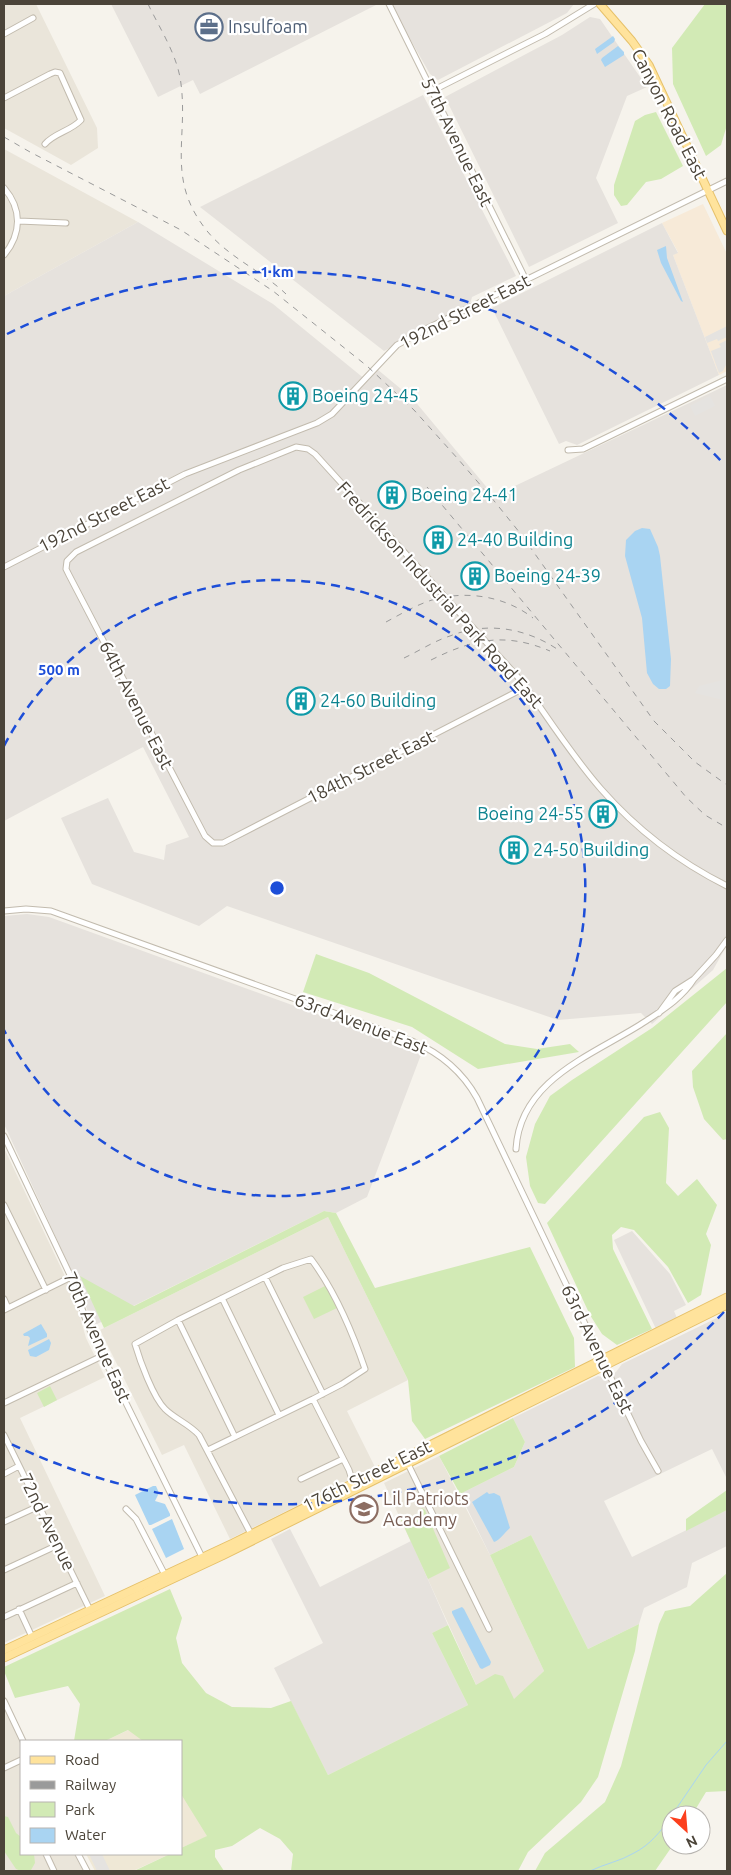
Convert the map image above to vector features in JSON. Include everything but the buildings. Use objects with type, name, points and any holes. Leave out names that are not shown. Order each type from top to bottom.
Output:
[{"type":"main road","name":"Canyon Road East","points":[[600,4],[632,41],[649,65],[727,231]]},
{"type":"main road","name":"176th Street East","points":[[4,1658],[408,1464],[727,1297]]},
{"type":"main road","name":"176th Street East","points":[[4,1650],[166,1575],[204,1561],[250,1534],[454,1433],[662,1338],[727,1305]]},
{"type":"main road","points":[[662,1338],[662,1335],[682,1320]]},
{"type":"main road","points":[[434,1451],[453,1437],[454,1433]]},
{"type":"street","name":"57th Avenue East","points":[[389,4],[526,280]]},
{"type":"street","points":[[432,91],[545,34],[594,4]]},
{"type":"street","points":[[4,34],[33,18]]},
{"type":"street","points":[[4,98],[50,74],[58,72],[62,76],[81,120],[75,126],[45,144]]},
{"type":"street","name":"192nd Street East","points":[[4,568],[185,474],[317,423],[332,414],[397,346],[727,181]]},
{"type":"street","points":[[4,188],[13,202],[19,220],[14,240],[4,254]]},
{"type":"street","points":[[19,220],[66,222]]},
{"type":"street","points":[[568,450],[583,449],[727,379]]},
{"type":"street","name":"Fredrickson Industrial Park Road East","points":[[66,561],[76,552],[239,470],[294,448],[308,448],[526,687],[592,778],[632,821],[686,864],[727,886]]},
{"type":"street","name":"64th Avenue East","points":[[66,561],[66,570],[184,797],[205,836],[210,842],[215,843]]},
{"type":"street","name":"184th Street East","points":[[215,843],[223,843],[526,687]]},
{"type":"street","name":"63rd Avenue East","points":[[4,911],[26,909],[51,911],[412,1041],[441,1057],[459,1073],[477,1098],[641,1441],[658,1471]]},
{"type":"street","points":[[516,1148],[516,1140],[522,1119],[533,1099],[543,1088],[566,1069],[659,1013],[688,989],[694,979],[716,956],[727,940]]},
{"type":"street","name":"70th Avenue East","points":[[4,1136],[71,1277],[88,1326],[102,1356],[204,1561]]},
{"type":"street","points":[[4,1205],[46,1290]]},
{"type":"street","points":[[208,1450],[323,1394],[365,1369],[355,1340],[323,1276],[311,1259],[283,1268],[178,1320],[135,1344],[140,1359],[164,1408],[195,1430],[208,1450],[250,1534]]},
{"type":"street","points":[[4,1299],[6,1309],[71,1277]]},
{"type":"street","points":[[265,1277],[323,1394]]},
{"type":"street","points":[[222,1298],[279,1416]]},
{"type":"street","points":[[178,1320],[235,1437]]},
{"type":"street","points":[[4,1403],[102,1356]]},
{"type":"street","points":[[313,1399],[353,1483]]},
{"type":"street","name":"72nd Avenue","points":[[4,1434],[90,1610]]},
{"type":"street","points":[[301,1479],[343,1459]]},
{"type":"street","points":[[408,1464],[489,1629]]},
{"type":"street","points":[[4,1474],[20,1466]]},
{"type":"street","points":[[4,1522],[39,1506]]},
{"type":"street","points":[[126,1509],[136,1519],[166,1575]]},
{"type":"street","points":[[4,1570],[58,1545]]},
{"type":"street","points":[[4,1617],[76,1583]]},
{"type":"street","points":[[19,1610],[32,1637]]},
{"type":"street","points":[[4,1701],[23,1740]]},
{"type":"street","points":[[4,1768],[20,1760]]},
{"type":"street","points":[[46,1855],[54,1871]]},
{"type":"street","points":[[79,1855],[87,1871]]},
{"type":"shaded area","points":[[4,4],[36,4],[97,128],[98,148],[71,165],[4,128]]},
{"type":"shaded area","points":[[111,4],[378,4],[200,94],[193,80],[158,97]]},
{"type":"shaded area","points":[[390,4],[574,4],[567,13],[438,80],[430,74]]},
{"type":"shaded area","points":[[590,17],[600,19],[647,87],[627,96],[596,178],[618,223],[529,267],[445,97],[562,35]]},
{"type":"shaded area","points":[[423,95],[516,276],[472,297],[469,308],[384,351],[200,207]]},
{"type":"shaded area","points":[[4,149],[138,222],[4,296]]},
{"type":"shaded area","points":[[703,204],[727,254],[727,371],[719,375],[673,255],[678,252],[662,223]]},
{"type":"shaded area","points":[[138,222],[273,304],[366,380],[377,369],[413,399],[494,496],[727,385],[727,945],[713,970],[652,1024],[641,1013],[558,1020],[227,906],[199,926],[92,884],[61,818],[108,798],[134,852],[164,860],[166,845],[189,837],[143,747],[4,821],[4,296]]},
{"type":"shaded area","points":[[662,223],[678,253],[673,255],[719,375],[577,445],[566,441],[559,444],[492,308]]},
{"type":"shaded area","points":[[727,326],[727,337],[707,343],[705,337]]},
{"type":"shaded area","points":[[727,340],[727,363],[723,371],[719,373],[711,351],[721,347],[719,344]]},
{"type":"shaded area","points":[[710,396],[715,406],[695,416],[690,406]]},
{"type":"shaded area","points":[[727,679],[727,701],[695,693],[699,686]]},
{"type":"shaded area","points":[[27,914],[49,917],[422,1052],[367,1197],[336,1213],[324,1211],[93,1326],[81,1292],[4,1124],[4,916]]},
{"type":"shaded area","points":[[4,1148],[73,1293],[86,1338],[105,1377],[20,1418],[105,1596],[4,1643]]},
{"type":"shaded area","points":[[328,1217],[408,1380],[347,1411],[375,1467],[230,1539],[184,1445],[162,1455],[100,1330]]},
{"type":"shaded area","points":[[632,1231],[670,1274],[686,1305],[674,1311],[677,1318],[656,1329],[614,1240]]},
{"type":"shaded area","points":[[727,1313],[727,1479],[712,1449],[604,1501],[632,1557],[727,1510],[727,1546],[692,1563],[687,1587],[644,1608],[639,1624],[588,1649],[531,1535],[490,1555],[460,1494],[514,1467],[525,1442],[513,1418],[598,1376],[605,1378],[616,1372],[622,1364]]},
{"type":"shaded area","points":[[439,1456],[490,1555],[544,1671],[514,1700],[489,1713],[384,1483]]},
{"type":"shaded area","points":[[290,1529],[320,1587],[411,1541],[448,1625],[432,1633],[468,1705],[328,1775],[274,1668],[323,1643],[271,1539]]},
{"type":"shaded area","points":[[4,1708],[20,1742],[20,1855],[75,1855],[83,1871],[4,1871]]},
{"type":"shaded area","points":[[152,1719],[162,1740],[107,1740]]},
{"type":"shaded area","points":[[182,1783],[208,1836],[182,1848]]},
{"type":"shaded area","points":[[87,1855],[168,1855],[133,1871],[95,1871]]},
{"type":"shaded area","points":[[89,1855],[102,1855],[110,1871],[97,1871]]},
{"type":"green space","points":[[705,4],[727,4],[727,125],[721,145],[706,156],[673,84],[672,48]]},
{"type":"green space","points":[[656,112],[683,166],[661,179],[646,182],[627,205],[621,206],[614,195],[614,185],[635,121],[645,115]]},
{"type":"green space","points":[[316,954],[369,973],[505,1044],[537,1049],[570,1044],[579,1052],[478,1069],[412,1027],[303,992]]},
{"type":"green space","points":[[727,968],[727,1002],[545,1204],[538,1203],[530,1186],[526,1157],[535,1124],[550,1096],[652,1028]]},
{"type":"green space","points":[[727,1033],[727,1139],[723,1140],[704,1119],[693,1087],[692,1071]]},
{"type":"green space","points":[[660,1112],[669,1128],[666,1183],[678,1196],[697,1179],[717,1205],[706,1234],[711,1245],[701,1295],[688,1303],[668,1267],[634,1230],[621,1227],[612,1235],[613,1249],[652,1329],[617,1345],[602,1334],[590,1315],[547,1223],[644,1117]]},
{"type":"green space","points":[[324,1211],[336,1213],[375,1288],[530,1247],[574,1338],[575,1367],[425,1439],[412,1421],[408,1380],[328,1217],[104,1328],[80,1276],[134,1306]]},
{"type":"green space","points":[[327,1285],[337,1308],[314,1319],[303,1297]]},
{"type":"green space","points":[[50,1386],[57,1400],[44,1407],[37,1393]]},
{"type":"green space","points":[[513,1418],[525,1442],[514,1467],[460,1494],[439,1456]]},
{"type":"green space","points":[[727,1490],[727,1510],[686,1531],[686,1519]]},
{"type":"green space","points":[[422,1508],[425,1510],[450,1568],[428,1579],[401,1520],[405,1517],[414,1518]]},
{"type":"green space","points":[[531,1535],[588,1649],[639,1624],[635,1651],[598,1777],[581,1802],[528,1852],[518,1871],[291,1871],[293,1854],[280,1839],[260,1828],[232,1846],[215,1850],[215,1857],[224,1871],[134,1871],[168,1855],[182,1855],[182,1848],[207,1836],[182,1796],[182,1740],[142,1740],[128,1730],[107,1740],[74,1740],[80,1704],[68,1686],[15,1698],[4,1671],[4,1667],[170,1589],[182,1618],[176,1638],[182,1663],[206,1693],[232,1707],[271,1708],[291,1701],[328,1775],[468,1705],[432,1633],[448,1625],[476,1685],[495,1674],[503,1676],[514,1699],[544,1671],[490,1555]]},
{"type":"green space","points":[[727,1573],[727,1791],[706,1792],[698,1805],[661,1805],[661,1855],[666,1855],[655,1871],[535,1871],[545,1853],[605,1802],[621,1766],[659,1624],[665,1611],[690,1606]]},
{"type":"green space","points":[[4,1816],[8,1817],[16,1833],[20,1836],[20,1855],[34,1855],[35,1863],[31,1870],[21,1871],[16,1869],[4,1851]]},
{"type":"water","points":[[613,36],[614,42],[597,54],[595,49]]},
{"type":"water","points":[[618,46],[624,52],[624,55],[605,67],[601,60],[602,58]]},
{"type":"water","points":[[666,246],[667,258],[683,302],[661,263],[657,250]]},
{"type":"water","points":[[642,528],[650,529],[660,556],[671,659],[670,686],[666,689],[659,689],[653,684],[647,673],[642,618],[625,556],[626,540],[635,531]]},
{"type":"water","points":[[41,1324],[47,1337],[28,1346],[30,1338],[23,1334]]},
{"type":"water","points":[[49,1339],[51,1343],[49,1350],[36,1357],[30,1356],[28,1350]]},
{"type":"water","points":[[156,1486],[159,1493],[155,1501],[165,1504],[170,1516],[149,1525],[135,1495]]},
{"type":"water","points":[[487,1492],[500,1496],[510,1528],[494,1542],[472,1502]]},
{"type":"water","points":[[172,1519],[184,1549],[166,1558],[152,1529]]},
{"type":"water","points":[[462,1607],[491,1662],[490,1665],[482,1669],[452,1613],[452,1611]]},
{"type":"waterway","points":[[679,1805],[706,1765],[727,1741]]},
{"type":"waterway","points":[[590,1871],[640,1850],[661,1830]]},
{"type":"railway","points":[[148,4],[168,43],[179,74],[182,104],[182,174],[186,192],[193,209],[204,227],[222,246],[266,277],[286,294]]},
{"type":"railway","points":[[4,137],[181,230],[273,291],[367,366],[414,410],[495,502],[520,533],[654,721],[695,762],[727,785]]},
{"type":"railway","points":[[427,487],[686,797],[705,815],[727,828]]},
{"type":"railway","points":[[386,622],[426,602],[458,596],[485,597],[498,600],[522,610],[533,618]]},
{"type":"railway","points":[[404,658],[432,643],[464,631],[492,628],[520,632],[547,643],[560,651]]},
{"type":"railway","points":[[431,660],[461,647],[489,640],[518,641],[550,651]]},
{"type":"place","name":"Insulfoam","points":[[209,27]]},
{"type":"place","name":"Boeing 24-45","points":[[293,396]]},
{"type":"place","name":"Boeing 24-41","points":[[392,495]]},
{"type":"place","name":"24-40 Building","points":[[438,540]]},
{"type":"place","name":"Boeing 24-39","points":[[475,576]]},
{"type":"place","name":"24-60 Building","points":[[301,701]]},
{"type":"place","name":"Boeing 24-55","points":[[603,814]]},
{"type":"place","name":"24-50 Building","points":[[514,850]]},
{"type":"place","name":"Lil Patriots Academy","points":[[364,1509]]}]
